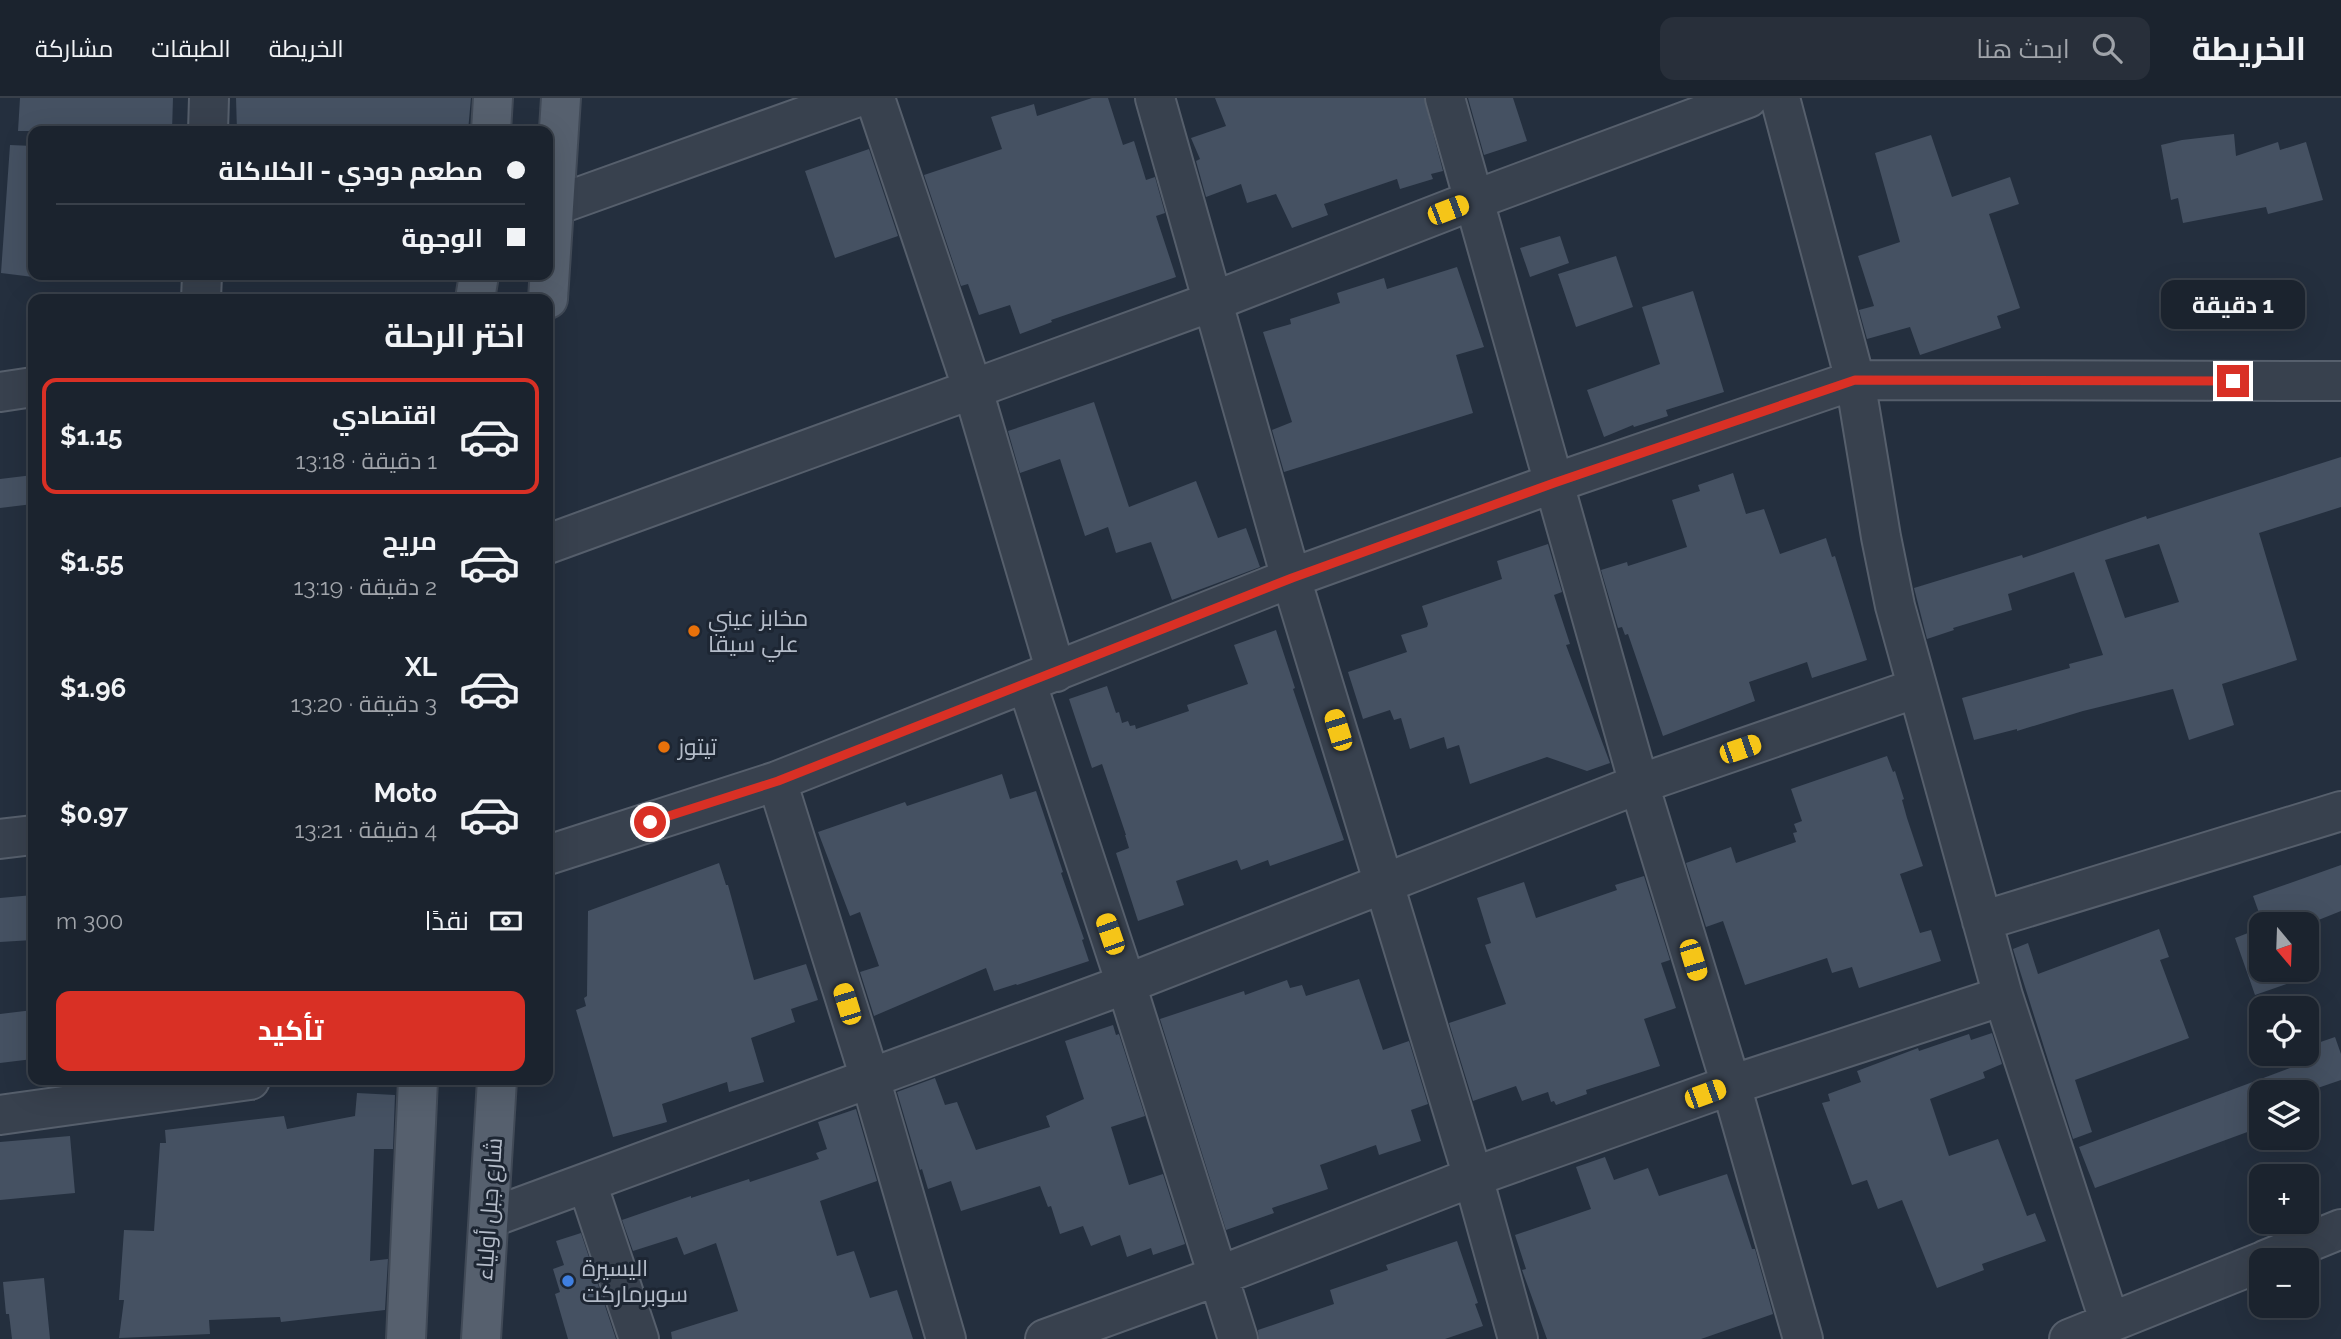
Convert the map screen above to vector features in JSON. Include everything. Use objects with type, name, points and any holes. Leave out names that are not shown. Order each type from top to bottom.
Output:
[{"type":"main road","points":[[491,126],[493,98]]},
{"type":"main road","points":[[553,222],[561,98]]},
{"type":"main road","points":[[406,1339],[418,1085]]},
{"type":"main road","name":"شارع جبل أولياء","points":[[481,1339],[497,1085]]},
{"type":"street","points":[[208,126],[209,98]]},
{"type":"street","points":[[554,206],[855,98]]},
{"type":"street","points":[[875,98],[973,390],[1042,678],[1126,984],[1238,1339]]},
{"type":"street","points":[[1155,98],[1292,578],[1473,1177],[1518,1339]]},
{"type":"street","points":[[1445,98],[1639,784],[1731,1085],[1803,1339]]},
{"type":"street","points":[[553,542],[1214,301],[1748,98]]},
{"type":"street","points":[[1780,98],[1855,380],[1895,606],[1917,688],[2003,996],[2110,1323]]},
{"type":"street","points":[[553,853],[778,781],[1292,578],[1554,483],[1855,380],[2341,381]]},
{"type":"street","points":[[0,392],[28,388]]},
{"type":"street","points":[[490,1218],[1126,984],[1639,784],[1917,688]]},
{"type":"street","points":[[778,781],[870,1078],[946,1339]]},
{"type":"street","points":[[1982,921],[2341,811]]},
{"type":"street","points":[[0,839],[28,836]]},
{"type":"street","points":[[1045,1339],[1218,1276],[1473,1177],[1731,1085],[2003,996]]},
{"type":"street","points":[[0,1115],[214,1085]]},
{"type":"street","points":[[587,1183],[639,1339]]},
{"type":"street","points":[[2295,1248],[2341,1229]]},
{"type":"street","points":[[2068,1339],[2249,1267]]},
{"type":"building","points":[[20,98],[173,98],[172,126],[28,126],[28,131],[18,131]]},
{"type":"building","points":[[236,98],[471,98],[468,126],[237,126]]},
{"type":"building","points":[[1092,98],[1108,98],[1123,145],[1134,141],[1146,180],[1155,177],[1165,213],[1156,216],[1176,277],[1051,320],[1052,322],[1020,334],[1010,305],[979,315],[968,284],[961,286],[924,175],[1002,149],[991,117],[1034,104],[1037,116]]},
{"type":"building","points":[[1215,98],[1424,98],[1443,171],[1431,174],[1433,179],[1400,189],[1397,179],[1324,204],[1328,215],[1292,228],[1276,194],[1247,203],[1241,184],[1206,197],[1196,161],[1200,159],[1191,138],[1226,126]]},
{"type":"building","points":[[1468,98],[1513,98],[1527,141],[1484,155]]},
{"type":"building","points":[[2234,134],[2236,156],[2278,142],[2280,150],[2306,142],[2323,200],[2268,214],[2266,207],[2183,223],[2178,198],[2171,200],[2161,145]]},
{"type":"building","points":[[1931,135],[1952,197],[2010,177],[2019,204],[1989,214],[2020,308],[1997,316],[2001,328],[1920,355],[1910,327],[1867,339],[1859,310],[1874,306],[1858,256],[1900,242],[1875,153]]},
{"type":"building","points":[[10,145],[28,146],[28,276],[1,273]]},
{"type":"building","points":[[869,149],[898,236],[835,258],[805,171]]},
{"type":"building","points":[[1560,236],[1569,263],[1530,277],[1520,248]]},
{"type":"building","points":[[1616,256],[1633,307],[1576,327],[1558,274]]},
{"type":"building","points":[[1457,267],[1484,347],[1456,355],[1473,413],[1284,472],[1272,430],[1292,422],[1263,332],[1291,324],[1290,319],[1340,303],[1337,293],[1384,278],[1387,289]]},
{"type":"building","points":[[1693,291],[1724,392],[1666,410],[1668,416],[1634,427],[1633,425],[1604,437],[1587,390],[1660,364],[1642,307]]},
{"type":"building","points":[[1094,402],[1129,507],[1196,481],[1218,538],[1246,528],[1260,567],[1172,600],[1151,542],[1116,553],[1108,527],[1085,536],[1060,459],[1020,473],[1008,431]]},
{"type":"building","points":[[2341,457],[2341,507],[2259,533],[2297,660],[2222,684],[2234,725],[2189,740],[2173,689],[1974,740],[1962,698],[2070,668],[2069,664],[2103,655],[2074,572],[2008,594],[2012,610],[1927,639],[1914,588],[2022,555],[2023,558],[2146,516],[2147,519]],"holes":[[[2159,544],[2179,602],[2125,618],[2105,560]]]},
{"type":"building","points":[[1733,473],[1746,514],[1764,509],[1780,554],[1826,538],[1832,557],[1835,556],[1867,660],[1812,678],[1807,662],[1749,682],[1755,701],[1663,736],[1628,634],[1625,635],[1622,627],[1618,628],[1601,570],[1627,562],[1628,566],[1687,547],[1672,500],[1700,491],[1698,485]]},
{"type":"building","points":[[28,476],[28,505],[0,508],[0,479]]},
{"type":"building","points":[[1548,544],[1562,592],[1554,595],[1570,644],[1566,645],[1610,763],[1587,771],[1547,757],[1470,784],[1459,745],[1447,749],[1444,737],[1410,749],[1401,718],[1394,720],[1390,710],[1363,719],[1348,672],[1407,652],[1401,635],[1427,627],[1428,624],[1422,606],[1502,579],[1497,561]]},
{"type":"building","points":[[1276,630],[1344,840],[1270,866],[1268,860],[1241,870],[1237,860],[1176,881],[1184,905],[1138,921],[1116,853],[1129,848],[1126,835],[1102,764],[1092,768],[1069,699],[1107,686],[1122,723],[1128,721],[1130,726],[1135,725],[1136,729],[1189,711],[1187,705],[1248,684],[1234,645]]},
{"type":"building","points":[[1887,756],[1893,772],[1895,771],[1923,866],[1900,874],[1920,933],[1931,930],[1941,961],[1859,988],[1852,967],[1832,973],[1827,958],[1745,985],[1723,921],[1706,927],[1686,863],[1731,847],[1736,863],[1796,842],[1794,824],[1802,821],[1791,789]]},
{"type":"building","points":[[1002,774],[1010,799],[1036,791],[1089,961],[994,991],[986,968],[874,1016],[860,972],[879,966],[860,912],[850,916],[818,832],[905,802],[907,806]]},
{"type":"building","points":[[719,863],[728,885],[754,980],[806,964],[818,1000],[791,1009],[795,1022],[751,1038],[764,1082],[729,1092],[727,1082],[662,1104],[667,1122],[613,1137],[576,1010],[586,1006],[584,998],[587,996],[588,911]]},
{"type":"building","points":[[2341,865],[2341,911],[2319,920],[2319,912],[2259,912],[2253,896]]},
{"type":"building","points":[[1644,876],[1670,960],[1661,963],[1676,1008],[1644,1019],[1660,1066],[1586,1090],[1587,1094],[1556,1105],[1554,1101],[1551,1102],[1548,1092],[1522,1101],[1516,1086],[1473,1101],[1449,1023],[1506,1004],[1485,945],[1491,943],[1477,898],[1524,882],[1536,918],[1617,890],[1615,885]]},
{"type":"building","points":[[28,895],[28,940],[0,942],[0,898]]},
{"type":"building","points":[[2159,929],[2169,957],[2160,960],[2189,1038],[2075,1080],[2092,1132],[2073,1139],[2013,949],[2028,943],[2038,974]]},
{"type":"building","points":[[2249,933],[2249,978],[2235,938]]},
{"type":"building","points":[[1359,979],[1383,1050],[1409,1041],[1428,1104],[1411,1110],[1421,1141],[1379,1155],[1376,1145],[1320,1165],[1328,1189],[1272,1208],[1274,1213],[1226,1230],[1160,1019],[1244,991],[1245,995],[1287,980],[1290,988],[1302,985],[1306,996]]},
{"type":"building","points":[[2250,982],[2293,982],[2255,995]]},
{"type":"building","points":[[28,1011],[28,1060],[0,1063],[0,1014]]},
{"type":"building","points":[[1113,1025],[1116,1035],[1119,1034],[1145,1116],[1111,1127],[1129,1185],[1163,1174],[1185,1244],[1153,1255],[1151,1248],[1127,1257],[1120,1235],[1091,1246],[1083,1226],[1060,1234],[1051,1206],[1048,1207],[1040,1186],[961,1211],[951,1181],[928,1189],[897,1092],[935,1078],[945,1105],[957,1102],[976,1150],[1050,1127],[1046,1116],[1084,1099],[1065,1041]]},
{"type":"building","points":[[1992,1033],[2002,1064],[1983,1072],[1985,1078],[1930,1099],[1949,1156],[1998,1139],[2027,1216],[2035,1213],[2046,1241],[1982,1264],[1984,1270],[1937,1288],[1902,1200],[1878,1209],[1867,1180],[1852,1185],[1822,1103],[1830,1101],[1828,1094],[1861,1082],[1857,1071],[1918,1048],[1919,1051],[1969,1034],[1971,1040]]},
{"type":"building","points":[[2335,1037],[2341,1054],[2341,1080],[2319,1088],[2319,1080],[2258,1080],[2295,1066],[2319,1066],[2319,1043]]},
{"type":"building","points":[[2249,1083],[2249,1131],[2095,1188],[2079,1147]]},
{"type":"building","points":[[357,1093],[395,1095],[393,1149],[374,1149],[370,1261],[388,1259],[385,1310],[281,1322],[280,1317],[209,1320],[210,1334],[119,1338],[124,1300],[119,1300],[124,1230],[154,1231],[160,1143],[166,1143],[165,1130],[284,1116],[287,1129],[355,1116]]},
{"type":"building","points":[[856,1109],[877,1181],[820,1201],[837,1256],[854,1251],[870,1298],[897,1290],[913,1339],[672,1339],[671,1332],[738,1311],[716,1243],[684,1255],[677,1237],[633,1251],[622,1220],[691,1196],[749,1179],[750,1182],[819,1159],[816,1153],[827,1149],[818,1122]]},
{"type":"building","points":[[70,1136],[75,1193],[0,1200],[0,1142]]},
{"type":"building","points":[[1605,1157],[1614,1180],[1648,1168],[1659,1196],[1727,1174],[1752,1249],[1755,1249],[1773,1314],[1701,1339],[1547,1339],[1522,1270],[1526,1269],[1515,1235],[1591,1209],[1576,1167]]},
{"type":"building","points":[[581,1233],[616,1339],[568,1339],[555,1294],[560,1292],[553,1269],[564,1265],[556,1241]]},
{"type":"building","points":[[1457,1241],[1483,1326],[1445,1339],[1259,1339],[1258,1330],[1334,1304],[1330,1290],[1388,1270],[1386,1265]]},
{"type":"building","points":[[44,1278],[50,1339],[12,1339],[3,1282]]},
{"type":"place","name":"مخابز عيني علي سيقا","points":[[694,631]]},
{"type":"place","name":"تيتوز","points":[[664,747]]},
{"type":"place","name":"اليسيرة سوبرماركت","points":[[568,1281]]},
{"type":"route","points":[[650,822],[778,781],[1292,578],[1554,483],[1855,380],[2233,381]]}]
